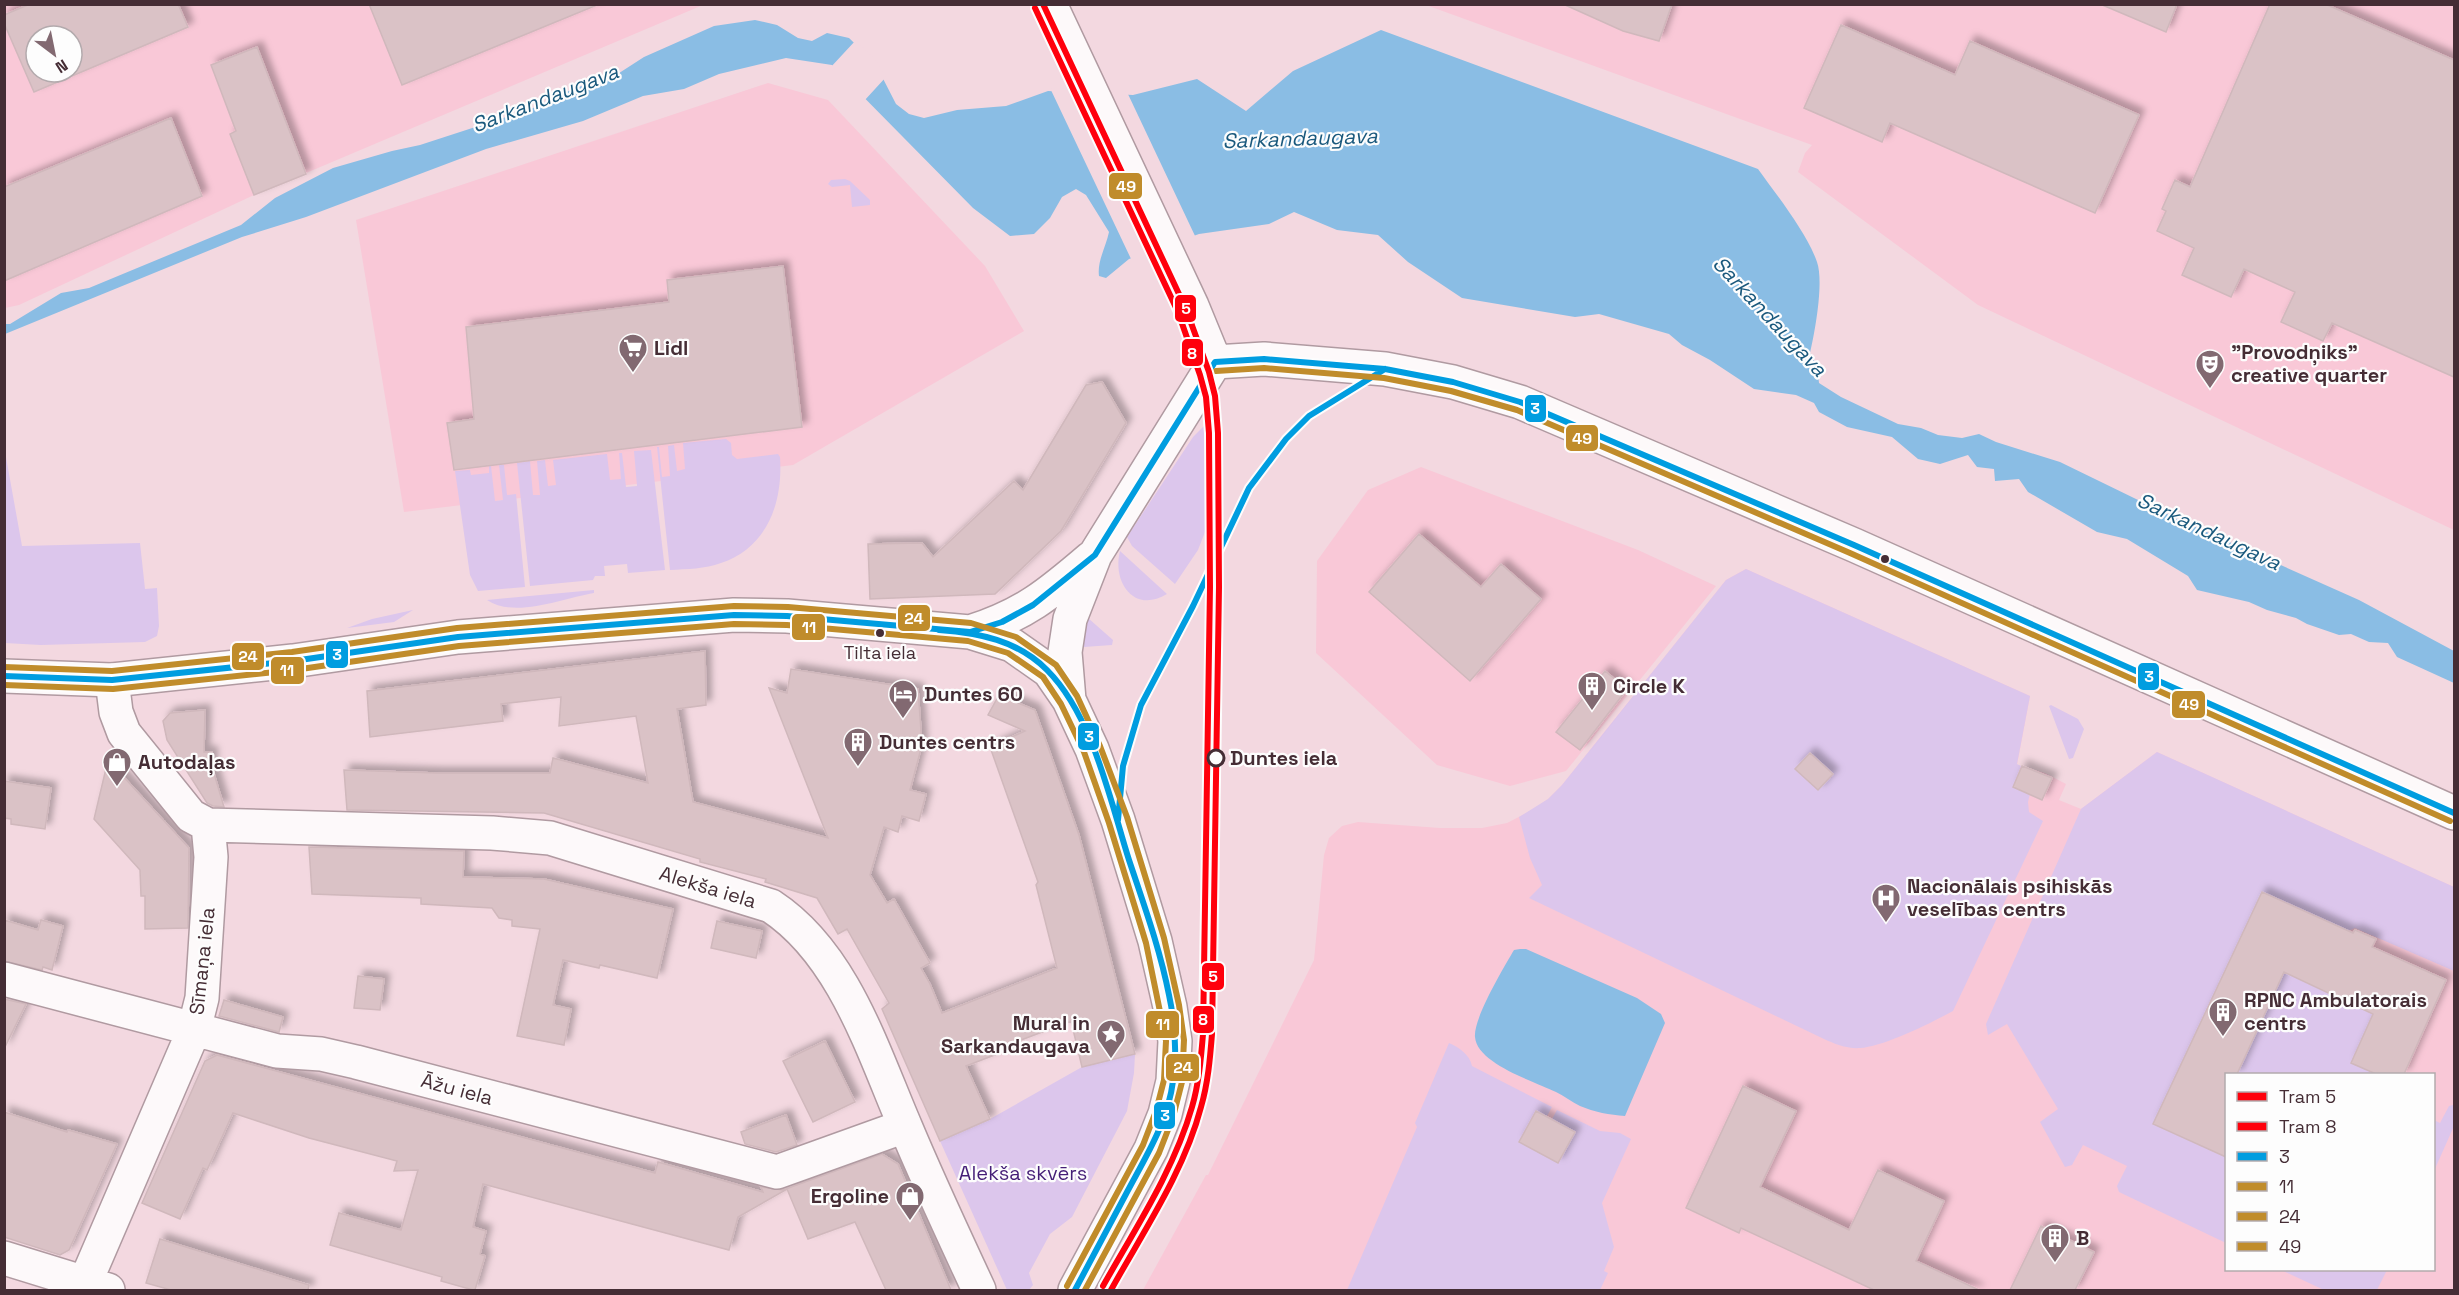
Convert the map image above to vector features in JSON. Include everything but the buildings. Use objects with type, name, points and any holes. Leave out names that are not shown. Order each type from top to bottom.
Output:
[{"type":"main road","points":[[1050,4],[1192,306],[1215,362]]},
{"type":"main road","points":[[1215,362],[1264,359],[1385,369],[1453,382],[1520,402],[1854,544],[2454,813]]},
{"type":"main road","points":[[1069,700],[1065,652],[1070,619],[1095,555],[1215,362]]},
{"type":"main road","points":[[970,632],[1002,622],[1033,605],[1095,555]]},
{"type":"main road","points":[[4,676],[112,680],[293,661],[458,637],[734,615],[787,616],[970,632],[1012,645],[1048,671],[1069,700],[1092,749],[1118,820],[1155,940],[1175,1041],[1173,1081],[1151,1149],[1075,1290]]},
{"type":"main road","points":[[112,680],[116,712],[124,732],[191,816],[208,825]]},
{"type":"main road","name":"Sīmaņa iela","points":[[91,1288],[194,1030],[202,998],[211,857],[208,825]]},
{"type":"main road","name":"Alekša iela","points":[[208,825],[492,833],[550,838],[771,906],[785,915],[809,938],[865,1027],[905,1126],[979,1290]]},
{"type":"main road","name":"Āžu iela","points":[[4,979],[277,1051],[321,1054],[777,1172],[905,1126]]},
{"type":"main road","points":[[4,1258],[91,1288]]},
{"type":"shaded area","points":[[5,5],[703,5],[254,195],[19,305],[5,308]]},
{"type":"shaded area","points":[[1426,5],[2454,5],[2454,530],[1978,305],[1798,172],[1805,153],[1812,145]]},
{"type":"shaded area","points":[[768,83],[828,100],[985,266],[1024,331],[793,465],[404,512],[356,220]]},
{"type":"shaded area","name":"Circle K","points":[[1421,467],[1638,550],[1716,586],[1566,771],[1510,786],[1437,765],[1316,653],[1317,561],[1368,490]]},
{"type":"shaded area","name":"Nacionālais psihiskās veselības centrs","points":[[1746,569],[2030,696],[2017,765],[2045,773],[2066,784],[2059,800],[2081,809],[2157,752],[2454,887],[2454,1290],[1143,1290],[1208,1175],[1314,960],[1324,855],[1329,838],[1342,826],[1358,822],[1440,828],[1482,828],[1507,823],[1534,809],[1562,785],[1726,580]]},
{"type":"green space","points":[[845,179],[870,200],[870,205],[852,207],[850,185],[832,187],[828,184],[831,180]]},
{"type":"green space","points":[[1210,420],[1210,519],[1198,550],[1175,584],[1132,546],[1127,537],[1193,437]]},
{"type":"green space","points":[[726,439],[731,443],[732,455],[737,459],[778,454],[780,457],[779,490],[769,521],[761,534],[737,556],[709,566],[670,570],[657,447],[659,447],[662,477],[670,476],[668,446],[674,445],[677,471],[685,469],[683,443]]},
{"type":"green space","points":[[4,446],[22,546],[140,543],[145,589],[157,588],[159,626],[157,636],[145,642],[41,645],[5,643]]},
{"type":"green space","points":[[651,450],[665,570],[628,573],[627,564],[604,566],[605,576],[595,576],[593,580],[530,586],[517,463],[530,461],[533,495],[540,495],[537,461],[545,460],[548,486],[556,485],[553,460],[607,454],[610,480],[621,479],[619,453],[622,453],[626,487],[637,486],[634,451]]},
{"type":"green space","points":[[499,465],[504,465],[507,495],[516,494],[525,587],[478,591],[470,575],[455,471],[470,470],[471,475],[489,473],[489,466],[491,466],[495,501],[503,500]]},
{"type":"green space","points":[[1120,551],[1167,594],[1145,600],[1128,592],[1119,574]]},
{"type":"green space","points":[[1746,569],[2030,696],[2017,764],[2021,766],[2013,787],[2030,794],[2029,812],[2043,821],[1953,1011],[1908,1033],[1870,1047],[1850,1048],[1828,1041],[1529,898],[1542,885],[1530,858],[1519,817],[1548,799],[1562,785],[1726,580]]},
{"type":"green space","points":[[594,590],[594,593],[539,606],[511,608],[487,600]]},
{"type":"green space","points":[[413,610],[394,622],[347,628],[372,619]]},
{"type":"green space","points":[[1085,618],[1088,618],[1113,640],[1112,645],[1084,647],[1082,644]]},
{"type":"green space","points":[[2049,706],[2078,719],[2084,729],[2073,758],[2069,759]]},
{"type":"green space","points":[[2157,752],[2454,887],[2454,971],[2355,928],[2348,931],[2262,892],[2153,1124],[2225,1157],[2225,1243],[2119,1192],[2117,1186],[2127,1166],[2083,1145],[2072,1165],[2065,1167],[2040,1122],[2058,1109],[2007,1024],[1988,1035],[1986,1024],[2081,809]]},
{"type":"green space","points":[[2284,972],[2373,1014],[2351,1063],[2374,1073],[2237,1073]]},
{"type":"green space","points":[[1449,1043],[1464,1052],[1472,1066],[1552,1107],[1547,1116],[1536,1112],[1520,1142],[1558,1163],[1574,1132],[1552,1119],[1557,1110],[1600,1131],[1620,1133],[1631,1139],[1602,1203],[1614,1247],[1604,1271],[1608,1273],[1600,1290],[1347,1290],[1417,1127],[1415,1123]]},
{"type":"green space","name":"Alekša skvērs","points":[[1135,1054],[1127,1111],[1072,1217],[1050,1234],[1029,1273],[1033,1285],[1029,1290],[1007,1290],[940,1141],[990,1119],[1082,1067]]},
{"type":"green space","points":[[2453,1105],[2454,1126],[2435,1169],[2435,1120],[2440,1123],[2449,1106]]},
{"type":"green space","points":[[2283,1271],[2386,1271],[2377,1290],[2324,1290]]},
{"type":"water","name":"Sarkandaugava","points":[[755,20],[777,25],[798,38],[812,41],[827,33],[849,38],[875,63],[896,104],[909,114],[924,118],[957,110],[1006,106],[1048,91],[1133,95],[1197,79],[1246,111],[1293,71],[1381,30],[1758,169],[1799,226],[1817,262],[1820,282],[1810,353],[1817,366],[1819,383],[1841,397],[1898,424],[1921,428],[1938,435],[1962,438],[1979,434],[1996,442],[2060,462],[2173,517],[2359,600],[2454,651],[2454,683],[2397,657],[2388,643],[2369,642],[2351,634],[2339,635],[2249,602],[2197,590],[2188,576],[2127,539],[2097,532],[2028,492],[2019,479],[1995,481],[1994,469],[1977,467],[1968,455],[1940,464],[1918,459],[1892,437],[1847,427],[1819,412],[1814,403],[1796,395],[1754,389],[1710,360],[1682,345],[1669,334],[1599,314],[1575,317],[1462,298],[1408,262],[1378,235],[1337,230],[1294,212],[1269,224],[1199,234],[1129,259],[1106,278],[1099,276],[1100,259],[1109,232],[1086,195],[1076,189],[1062,197],[1050,218],[1034,234],[1010,236],[973,208],[832,65],[786,58],[719,74],[684,89],[643,96],[583,121],[486,149],[306,217],[242,237],[5,334],[5,324],[10,324],[61,293],[89,288],[241,225],[275,198],[333,168],[420,145],[531,109],[575,88],[613,77],[644,57],[714,26]]},
{"type":"water","points":[[1526,949],[1637,998],[1661,1014],[1665,1023],[1625,1116],[1602,1113],[1580,1106],[1496,1064],[1478,1047],[1475,1037],[1476,1029],[1484,1006],[1514,950]]},
{"type":"pier","points":[[856,40],[877,62],[886,77],[864,101],[830,68]]},
{"type":"pier","points":[[1050,88],[1127,92],[1196,238],[1132,261]]},
{"type":"tram line","name":"5","points":[[1043,4],[1186,309],[1209,372],[1215,396],[1218,433],[1219,587],[1212,1034],[1208,1071],[1201,1107],[1184,1155],[1162,1201],[1111,1290]]},
{"type":"tram line","name":"8","points":[[1035,8],[1178,312],[1206,397],[1209,433],[1210,587],[1203,1034],[1199,1070],[1192,1107],[1175,1154],[1153,1199],[1103,1286]]},
{"type":"transit line","name":"49","points":[[1042,8],[1184,310],[1207,365]]},
{"type":"transit line","name":"3","points":[[4,676],[112,680],[293,661],[458,637],[734,615],[787,616],[970,632],[1002,622],[1033,605],[1095,555],[1215,362],[1264,359],[1385,369],[1453,382],[1520,402],[1854,545],[2454,813]]},
{"type":"transit line","name":"49","points":[[1216,371],[1264,368],[1384,378],[1451,391],[1517,410],[1850,553],[2450,821]]},
{"type":"transit line","name":"3","points":[[1118,820],[1123,766],[1141,705],[1193,606],[1249,488],[1286,439],[1309,416],[1385,369]]},
{"type":"transit line","name":"24","points":[[4,667],[112,671],[292,652],[457,628],[734,606],[788,607],[971,623],[1016,637],[1056,665],[1077,696],[1100,746],[1127,817],[1164,938],[1179,1005],[1184,1040],[1182,1082],[1173,1117],[1159,1153],[1085,1290]]},
{"type":"transit line","name":"11","points":[[4,685],[113,689],[294,670],[459,646],[734,624],[787,625],[968,641],[1008,653],[1043,677],[1061,704],[1084,752],[1109,823],[1146,943],[1166,1041],[1164,1080],[1156,1111],[1143,1145],[1067,1286]]},
{"type":"transit line","name":"3","points":[[939,630],[983,636],[1023,652],[1047,670],[1077,711],[1107,786],[1156,944],[1169,995],[1174,1027],[1175,1060],[1166,1111],[1148,1153],[1075,1290]]},
{"type":"place","name":"Lidl","points":[[633,374]]},
{"type":"place","name":"\"Provodņiks\" creative quarter","points":[[2210,390]]},
{"type":"place","name":"Tilta iela","points":[[880,633]]},
{"type":"place","name":"Circle K","points":[[1592,712]]},
{"type":"place","name":"Duntes 60","points":[[903,720]]},
{"type":"place","name":"Duntes iela","points":[[1216,758]]},
{"type":"place","name":"Duntes centrs","points":[[858,768]]},
{"type":"place","name":"Autodaļas","points":[[117,788]]},
{"type":"place","name":"Nacionālais psihiskās veselības centrs","points":[[1886,924]]},
{"type":"place","name":"RPNC Ambulatorais centrs","points":[[2223,1038]]},
{"type":"place","name":"Mural in Sarkandaugava","points":[[1111,1060]]},
{"type":"place","name":"Ergoline","points":[[910,1222]]},
{"type":"place","name":"B","points":[[2055,1264]]}]
